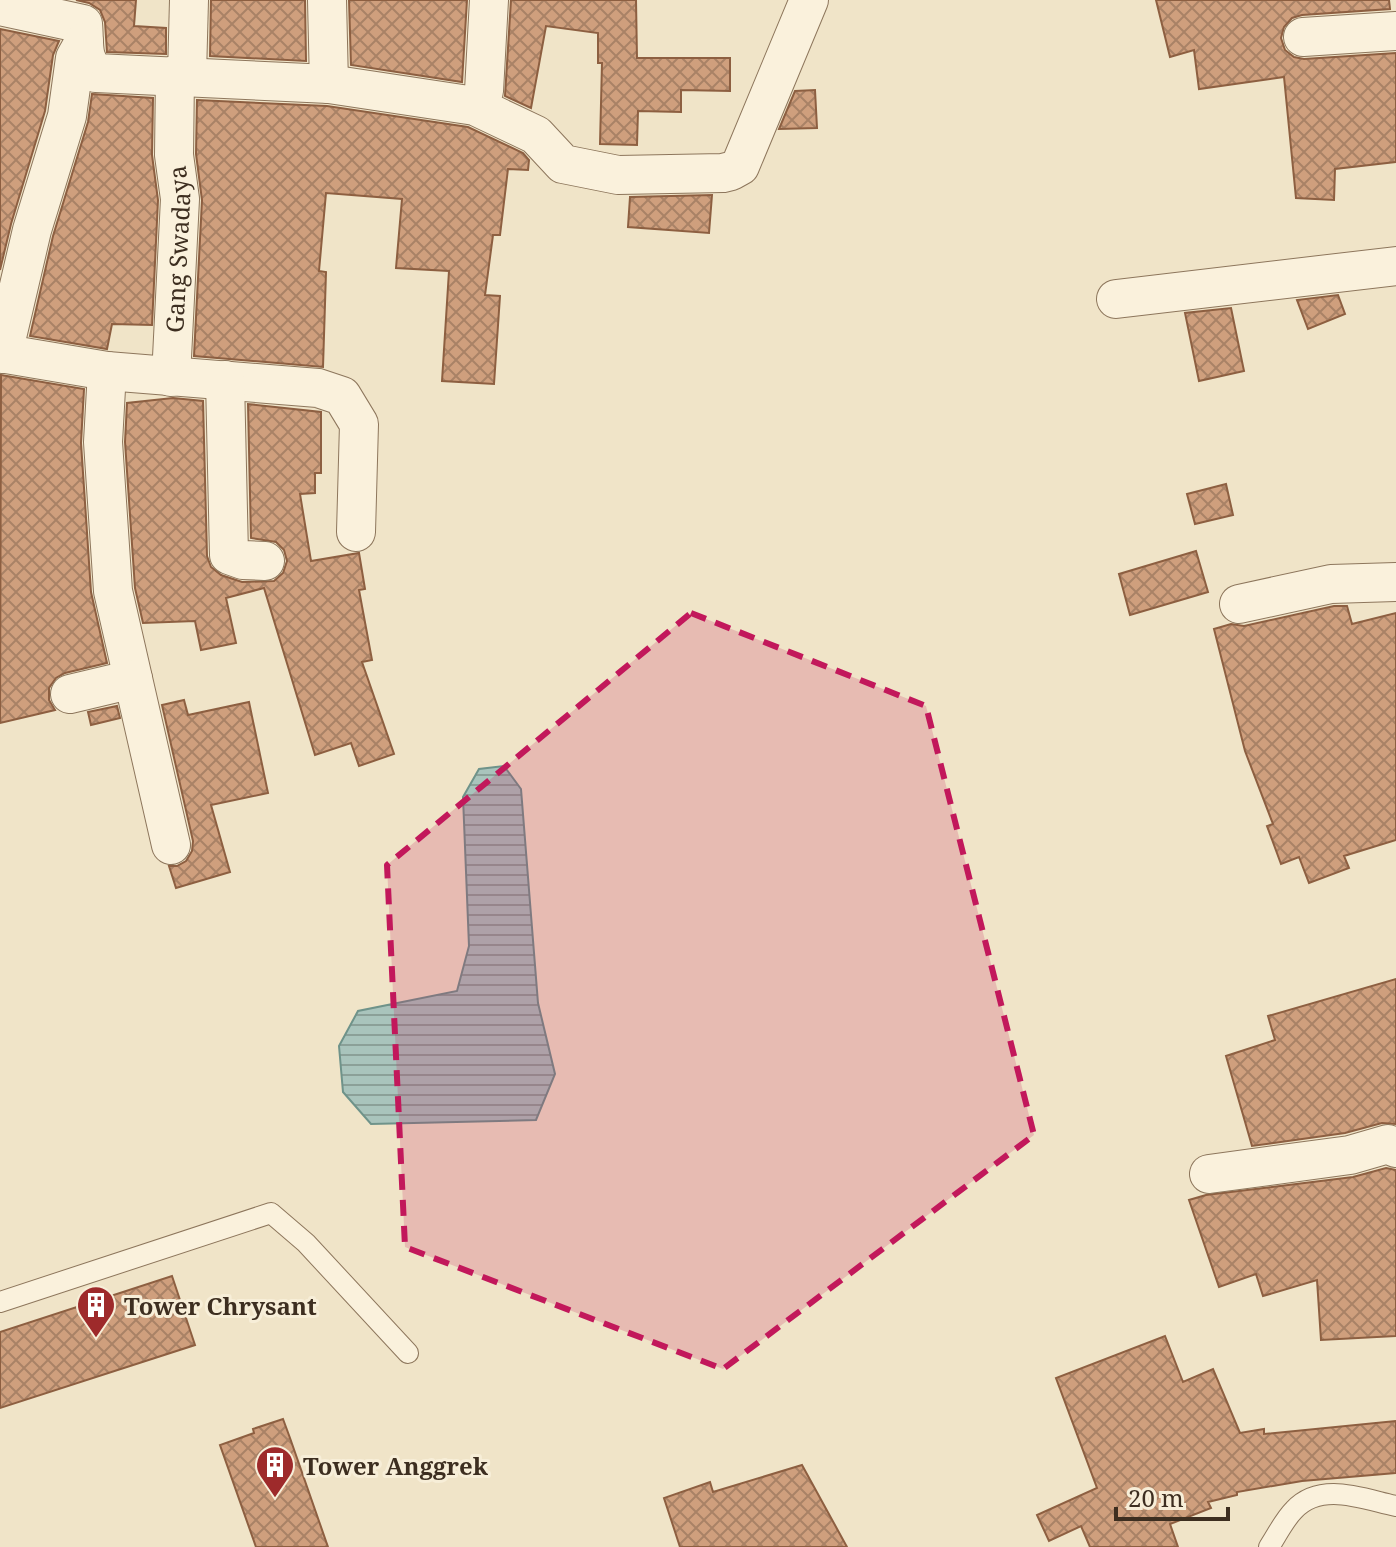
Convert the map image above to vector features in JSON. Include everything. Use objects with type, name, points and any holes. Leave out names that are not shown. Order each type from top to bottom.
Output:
[{"type":"street","name":"Gang Swadaya","points":[[171,377],[180,199],[174,155],[189,0]]},
{"type":"street","points":[[327,0],[329,84]]},
{"type":"street","points":[[475,106],[484,91],[489,0]]},
{"type":"street","points":[[0,6],[83,24],[84,57],[96,73],[329,84],[475,106],[536,135],[563,164],[618,175],[731,171],[740,166],[809,0]]},
{"type":"street","points":[[1303,37],[1396,31]]},
{"type":"street","points":[[84,42],[75,58],[67,116],[32,230],[1,354],[107,371],[318,388],[342,396],[359,424],[356,532]]},
{"type":"street","points":[[1116,299],[1396,266]]},
{"type":"street","points":[[107,371],[103,442],[113,591],[171,845]]},
{"type":"street","points":[[225,380],[229,555],[243,560],[265,561]]},
{"type":"street","points":[[1239,604],[1331,584],[1396,582]]},
{"type":"street","points":[[70,694],[133,679]]},
{"type":"street","points":[[1209,1174],[1350,1155],[1388,1144],[1396,1148]]},
{"type":"lane","points":[[0,1302],[271,1213],[306,1243],[408,1353]]},
{"type":"lane","points":[[1269,1547],[1292,1511],[1322,1494],[1338,1493],[1396,1506]]},
{"type":"highlighted area","points":[[691,613],[926,706],[1034,1135],[723,1369],[405,1247],[387,865]]},
{"type":"water","points":[[504,766],[521,789],[538,1003],[555,1074],[536,1120],[371,1124],[343,1092],[339,1046],[358,1011],[457,991],[469,946],[463,797],[479,769]]},
{"type":"building","points":[[76,0],[136,0],[134,26],[166,28],[166,54],[107,52],[105,22],[100,10]]},
{"type":"building","points":[[211,0],[305,0],[306,61],[210,56]]},
{"type":"building","points":[[349,0],[467,0],[462,82],[351,65]]},
{"type":"building","points":[[511,0],[636,0],[637,58],[730,58],[730,91],[681,90],[681,112],[638,111],[637,145],[600,144],[602,63],[598,63],[598,33],[546,26],[531,108],[505,96]]},
{"type":"building","points":[[1156,0],[1389,0],[1390,9],[1292,18],[1284,27],[1281,38],[1285,50],[1294,57],[1304,59],[1396,53],[1396,162],[1335,169],[1334,200],[1296,198],[1284,77],[1199,89],[1194,50],[1170,57]]},
{"type":"building","points":[[0,29],[59,41],[53,55],[45,111],[0,270]]},
{"type":"building","points":[[815,90],[817,128],[779,129],[795,91]]},
{"type":"building","points":[[92,94],[153,98],[152,155],[158,200],[152,325],[112,324],[107,349],[30,336],[53,236],[88,122]]},
{"type":"building","points":[[197,100],[327,106],[468,127],[523,153],[529,160],[528,170],[508,169],[500,235],[493,235],[485,295],[500,296],[494,384],[442,381],[449,271],[396,268],[402,199],[326,193],[319,271],[326,272],[323,367],[194,356],[202,200],[196,154]]},
{"type":"building","points":[[712,195],[709,233],[628,227],[630,197]]},
{"type":"building","points":[[1338,295],[1345,314],[1308,329],[1297,300]]},
{"type":"building","points":[[1231,308],[1244,371],[1199,381],[1185,313]]},
{"type":"building","points":[[1,375],[84,389],[81,443],[91,592],[107,663],[56,678],[49,688],[49,700],[55,710],[0,723]]},
{"type":"building","points":[[173,398],[203,401],[207,556],[211,567],[221,575],[242,582],[274,581],[283,573],[287,561],[284,550],[276,542],[251,538],[248,404],[321,412],[321,473],[315,473],[315,493],[300,494],[311,561],[359,553],[365,589],[359,590],[372,660],[362,662],[394,754],[359,766],[351,743],[315,755],[264,588],[226,598],[236,643],[201,650],[195,621],[143,623],[135,588],[125,442],[127,403]]},
{"type":"building","points":[[1226,484],[1233,515],[1195,524],[1187,494]]},
{"type":"building","points":[[1196,551],[1208,592],[1130,615],[1119,574]]},
{"type":"building","points":[[1334,606],[1347,606],[1352,624],[1396,613],[1396,840],[1344,856],[1349,868],[1309,883],[1299,857],[1281,864],[1267,826],[1273,824],[1245,751],[1214,629],[1231,624],[1244,626]]},
{"type":"building","points":[[184,700],[188,715],[249,702],[268,793],[211,805],[230,872],[176,888],[169,866],[186,861],[193,841],[162,705]]},
{"type":"building","points":[[117,706],[120,718],[91,725],[88,712]]},
{"type":"building","points":[[1396,979],[1396,1124],[1382,1123],[1345,1133],[1252,1146],[1226,1056],[1275,1040],[1268,1016]]},
{"type":"building","points":[[1386,1168],[1396,1170],[1396,1336],[1321,1340],[1317,1280],[1263,1296],[1256,1274],[1219,1287],[1189,1200],[1206,1195],[1353,1177]]},
{"type":"building","name":"Tower Chrysant","points":[[172,1276],[195,1345],[0,1408],[0,1332]]},
{"type":"building","points":[[1165,1336],[1183,1382],[1213,1369],[1240,1433],[1264,1429],[1264,1434],[1396,1421],[1396,1473],[1302,1481],[1237,1492],[1237,1495],[1208,1502],[1211,1508],[1170,1524],[1178,1547],[1090,1547],[1081,1526],[1049,1541],[1037,1515],[1097,1488],[1056,1378]]},
{"type":"building","name":"Tower Anggrek","points":[[283,1419],[328,1547],[256,1547],[220,1445]]},
{"type":"building","points":[[802,1465],[847,1547],[680,1547],[664,1498],[710,1482],[713,1492]]},
{"type":"place","name":"Tower Chrysant","points":[[96,1339]]},
{"type":"place","name":"Tower Anggrek","points":[[275,1499]]}]
